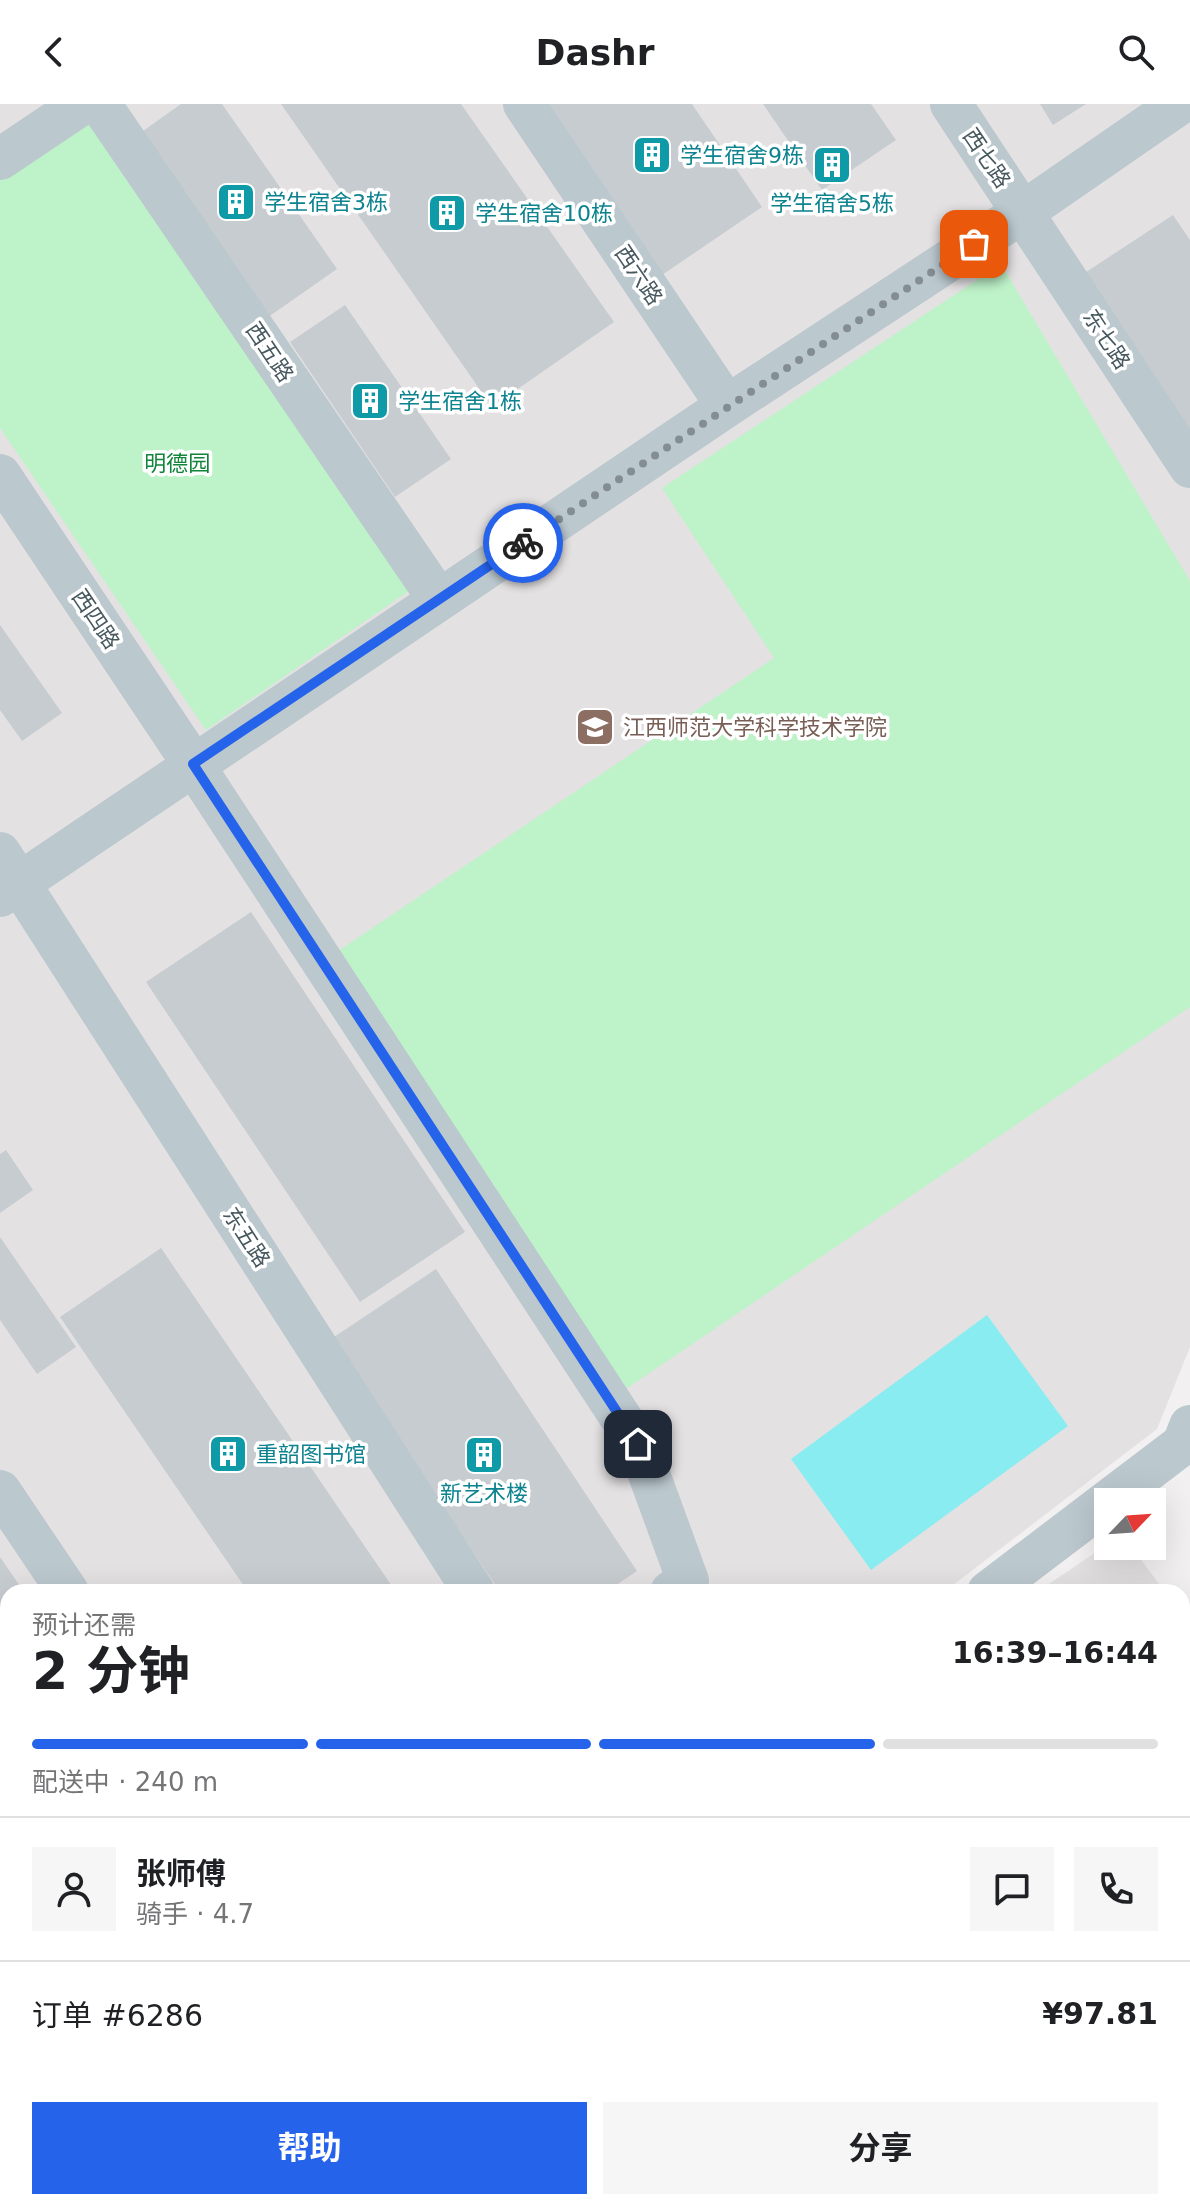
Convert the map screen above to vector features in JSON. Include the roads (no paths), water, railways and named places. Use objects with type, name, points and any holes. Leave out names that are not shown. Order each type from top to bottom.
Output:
[{"type":"street","points":[[0,159],[82,104]]},
{"type":"street","name":"西五路","points":[[100,104],[439,600]]},
{"type":"street","name":"西六路","points":[[524,104],[727,406]]},
{"type":"street","name":"西七路","points":[[951,104],[1023,212]]},
{"type":"street","points":[[7,877],[193,764],[1023,212],[1178,104],[1190,124]]},
{"type":"street","name":"东七路","points":[[1023,212],[1190,467]]},
{"type":"street","name":"西四路","points":[[6,495],[193,764],[638,1444],[688,1581],[683,1584]]},
{"type":"street","name":"东五路","points":[[7,877],[469,1584]]},
{"type":"street","points":[[999,1584],[1188,1440]]},
{"type":"street","points":[[0,1491],[63,1584]]},
{"type":"water","points":[[987,1315],[1068,1426],[871,1570],[791,1459]]},
{"type":"place","name":"学生宿舍9栋","points":[[652,155]]},
{"type":"place","name":"学生宿舍5栋","points":[[832,165]]},
{"type":"place","name":"学生宿舍3栋","points":[[236,202]]},
{"type":"place","name":"学生宿舍10栋","points":[[447,213]]},
{"type":"place","name":"学生宿舍1栋","points":[[370,401]]},
{"type":"place","name":"江西师范大学科学技术学院","points":[[595,727]]},
{"type":"place","name":"重韶图书馆","points":[[228,1454]]},
{"type":"place","name":"新艺术楼","points":[[484,1455]]},
{"type":"park label","name":"明德园","points":[[177,463]]}]
